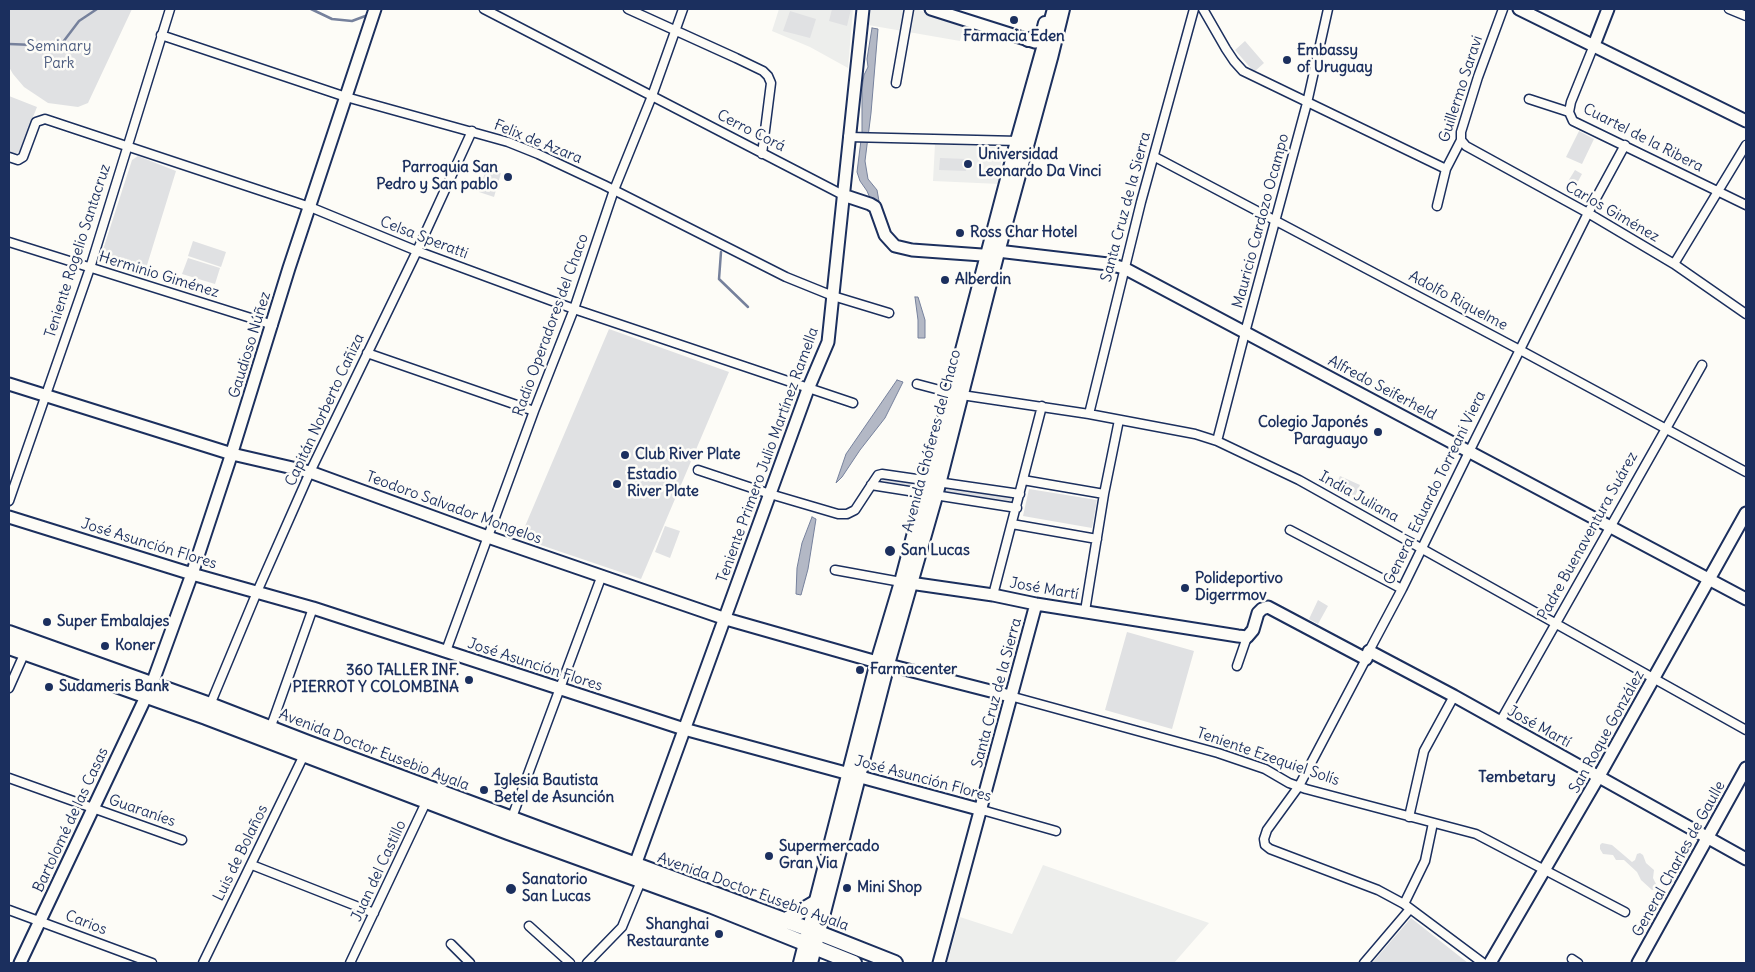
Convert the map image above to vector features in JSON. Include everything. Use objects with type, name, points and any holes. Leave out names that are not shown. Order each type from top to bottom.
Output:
[{"type":"highway","name":"Avenida Doctor Eusebio Ayala","points":[[9,633],[304,755],[429,795]]},
{"type":"highway","name":"Avenida Doctor Eusebio Ayala","points":[[9,647],[149,690],[210,705],[641,881],[712,906],[895,963]]},
{"type":"highway","name":"Avenida Doctor Eusebio Ayala","points":[[510,826],[635,865],[784,921],[854,963]]},
{"type":"highway","points":[[784,921],[815,903]]},
{"type":"main road","points":[[1045,42],[1039,35],[1043,31],[1050,9]]},
{"type":"main road","name":"Avenida Chóferes del Chaco","points":[[812,938],[882,663],[932,488],[1023,142],[1054,9]]},
{"type":"main road","name":"Avenida Chóferes del Chaco","points":[[1023,142],[1034,123],[1045,42],[1063,9]]},
{"type":"main road","name":"Avenida Chóferes del Chaco","points":[[812,938],[815,903],[853,776]]},
{"type":"main road","points":[[800,963],[812,938]]},
{"type":"main road","points":[[811,963],[812,938]]},
{"type":"street","name":"Teniente Rogelio Santacruz","points":[[9,501],[90,268],[170,9]]},
{"type":"street","name":"Gaudioso Núñez","points":[[149,690],[192,574],[232,454],[290,268],[375,9]]},
{"type":"street","name":"Cerro Corá","points":[[484,9],[843,195],[870,204],[875,207],[885,235],[895,246],[912,250],[993,253]]},
{"type":"street","points":[[628,9],[745,62],[763,71],[768,76],[771,83],[762,154]]},
{"type":"street","name":"Radio Operadores del Chaco","points":[[446,651],[574,309],[614,190],[652,96],[682,9]]},
{"type":"street","name":"Teniente Primero Julio Martínez Ramella","points":[[635,865],[808,389],[828,342],[843,195],[853,137],[863,9]]},
{"type":"street","points":[[896,83],[909,9]]},
{"type":"street","points":[[931,9],[1045,42]]},
{"type":"street","name":"Santa Cruz de la Sierra","points":[[1089,414],[1124,268],[1194,9]]},
{"type":"street","points":[[1203,9],[1234,61],[1244,71],[1446,169]]},
{"type":"street","name":"Mauricio Cardozo Ocampo","points":[[1217,441],[1307,103],[1328,9]]},
{"type":"street","name":"Guillermo Saravi","points":[[1437,206],[1446,169],[1461,140],[1461,132],[1478,77],[1503,9]]},
{"type":"street","points":[[1519,9],[1746,121]]},
{"type":"street","points":[[1569,112],[1571,102],[1608,9]]},
{"type":"street","points":[[1729,9],[1746,16]]},
{"type":"street","name":"Felix de Azara","points":[[161,35],[346,96],[472,131],[538,154],[614,190],[786,277],[833,296],[889,313]]},
{"type":"street","name":"Cuartel de la Ribera","points":[[1529,98],[1569,112],[1573,121],[1746,205]]},
{"type":"street","name":"Celsa Speratti","points":[[9,157],[18,160],[23,157],[36,122],[45,119],[310,207],[417,251],[574,309],[853,403]]},
{"type":"street","name":"Capitán Norberto Cañiza","points":[[210,705],[310,472],[417,251],[472,131]]},
{"type":"street","points":[[853,137],[1023,142]]},
{"type":"street","name":"Carlos Giménez","points":[[1461,140],[1466,146],[1588,213],[1674,264],[1746,314]]},
{"type":"street","name":"General Eduardo Torreani Viera","points":[[1407,906],[1378,890],[1270,849],[1265,845],[1264,839],[1267,830],[1299,786],[1368,655],[1588,213],[1625,145]]},
{"type":"street","points":[[1674,264],[1746,145]]},
{"type":"street","name":"Adolfo Riquelme","points":[[1155,157],[1746,472]]},
{"type":"street","name":"Herminio Giménez","points":[[9,242],[273,325]]},
{"type":"street","name":"Alfredo Seiferheld","points":[[993,253],[1108,264],[1124,268],[1746,599]]},
{"type":"street","points":[[367,353],[534,412]]},
{"type":"street","name":"Padre Buenaventura Suárez","points":[[1500,722],[1702,365]]},
{"type":"street","name":"Teodoro Salvador Mongelos","points":[[9,384],[232,454],[310,472],[488,537],[726,618],[882,663]]},
{"type":"street","points":[[917,384],[956,394]]},
{"type":"street","name":"India Juliana","points":[[956,394],[1089,414],[1195,434],[1217,441],[1300,480],[1746,730]]},
{"type":"street","points":[[994,595],[1042,406]]},
{"type":"street","points":[[1085,611],[1104,494],[1119,420]]},
{"type":"street","points":[[698,470],[832,514],[851,513],[859,506],[878,475],[882,474],[1017,508]]},
{"type":"street","points":[[1023,480],[1104,494]]},
{"type":"street","points":[[871,485],[1020,494]]},
{"type":"street","name":"San Roque González","points":[[1490,963],[1545,871],[1746,513]]},
{"type":"street","name":"José Asunción Flores","points":[[9,517],[192,574],[313,608],[684,729],[1056,831]]},
{"type":"street","points":[[1012,524],[1098,539]]},
{"type":"street","points":[[1290,530],[1402,589]]},
{"type":"street","name":"José Martí","points":[[835,570],[1247,637]]},
{"type":"street","points":[[510,826],[602,576]]},
{"type":"street","name":"Santa Cruz de la Sierra","points":[[939,963],[982,810],[1010,696],[1036,604]]},
{"type":"street","name":"José Martí","points":[[1237,666],[1247,637],[1253,630],[1258,613],[1268,607],[1454,696],[1746,859]]},
{"type":"street","points":[[270,729],[313,608]]},
{"type":"street","points":[[9,688],[25,652]]},
{"type":"street","name":"Teniente Ezequiel Solís","points":[[882,663],[1218,752],[1266,770],[1299,786],[1476,834],[1625,912]]},
{"type":"street","name":"Bartolomé de las Casas","points":[[20,963],[149,690]]},
{"type":"street","points":[[1409,817],[1424,751],[1454,696]]},
{"type":"street","name":"Luis de Bolaños","points":[[203,963],[304,755]]},
{"type":"street","name":"General Charles de Gaulle","points":[[1638,963],[1746,768]]},
{"type":"street","name":"Guaraníes","points":[[9,778],[182,840]]},
{"type":"street","name":"Juan del Castillo","points":[[350,963],[429,795]]},
{"type":"street","points":[[1364,963],[1407,906],[1425,861],[1433,823]]},
{"type":"street","points":[[252,865],[374,913]]},
{"type":"street","points":[[588,963],[622,927],[641,881]]},
{"type":"street","points":[[1407,906],[1483,963]]},
{"type":"street","name":"Carios","points":[[9,910],[152,963]]},
{"type":"street","points":[[529,926],[570,963]]},
{"type":"street","points":[[452,944],[470,963]]},
{"type":"shaded area","points":[[779,9],[853,9],[848,68],[810,47],[772,31]]},
{"type":"shaded area","points":[[870,9],[915,9],[965,24],[960,41],[868,25]]},
{"type":"shaded area","points":[[872,28],[878,29],[865,161],[868,179],[877,190],[879,201],[870,198],[857,172],[862,132],[862,88],[864,75],[868,67],[867,59]]},
{"type":"shaded area","name":"Universidad Leonardo Da Vinci","points":[[935,144],[1002,147],[1000,184],[933,181]]},
{"type":"shaded area","points":[[915,297],[918,297],[925,320],[925,338],[918,338]]},
{"type":"shaded area","points":[[897,380],[903,382],[885,418],[836,483],[846,454]]},
{"type":"shaded area","points":[[812,517],[816,519],[808,569],[801,595],[796,594],[797,568],[802,543]]},
{"type":"shaded area","points":[[1043,865],[1209,923],[1174,963],[947,963],[960,917],[1012,934]]},
{"type":"green space","name":"Seminary Park","points":[[9,9],[132,9],[88,103],[78,107],[48,103],[24,87],[13,74],[9,67]]},
{"type":"green space","points":[[832,9],[851,9],[847,26],[829,21]]},
{"type":"green space","points":[[790,11],[816,19],[810,38],[783,31]]},
{"type":"green space","points":[[1245,41],[1264,63],[1254,72],[1235,50]]},
{"type":"green space","points":[[9,96],[37,107],[19,152],[14,154],[9,152]]},
{"type":"green space","points":[[1579,131],[1594,139],[1582,164],[1566,157]]},
{"type":"green space","points":[[138,156],[176,171],[144,275],[100,259],[132,160]]},
{"type":"green space","points":[[940,158],[967,159],[966,171],[939,170]]},
{"type":"green space","points":[[486,169],[501,173],[494,197],[479,192]]},
{"type":"green space","points":[[1575,170],[1582,174],[1575,187],[1567,183]]},
{"type":"green space","points":[[193,241],[226,252],[221,267],[188,256]]},
{"type":"green space","points":[[188,258],[220,268],[215,284],[182,274]]},
{"type":"green space","name":"Club River Plate","points":[[609,329],[729,372],[641,579],[520,538]]},
{"type":"green space","points":[[881,476],[920,482],[921,484],[919,487],[881,481]]},
{"type":"green space","points":[[1340,476],[1360,485],[1355,496],[1335,487]]},
{"type":"green space","points":[[941,486],[1011,496],[1012,500],[941,491]]},
{"type":"green space","points":[[1029,489],[1097,500],[1092,528],[1023,516]]},
{"type":"green space","points":[[665,526],[680,531],[670,558],[655,552]]},
{"type":"green space","points":[[1318,600],[1328,606],[1318,624],[1309,619]]},
{"type":"green space","points":[[1127,632],[1194,651],[1172,729],[1105,710]]},
{"type":"green space","points":[[1602,843],[1612,845],[1632,862],[1637,854],[1643,855],[1646,863],[1654,870],[1653,878],[1657,886],[1655,889],[1652,890],[1641,880],[1637,872],[1624,860],[1616,860],[1613,855],[1603,854],[1600,849]]},
{"type":"green space","points":[[1411,918],[1468,963],[1372,963]]},
{"type":"waterway","points":[[9,44],[60,46],[79,21],[97,9]]},
{"type":"waterway","points":[[311,9],[332,19],[352,21],[368,15]]},
{"type":"waterway","points":[[721,252],[719,279],[748,307]]},
{"type":"place","name":"Farmacia Eden","points":[[1014,20]]},
{"type":"place","name":"Embassy of Uruguay","points":[[1287,60]]},
{"type":"place","name":"Universidad Leonardo Da Vinci","points":[[968,164]]},
{"type":"place","name":"Parroquia San Pedro y San pablo","points":[[508,177]]},
{"type":"place","name":"Ross Char Hotel","points":[[960,233]]},
{"type":"place","name":"Alberdin","points":[[945,280]]},
{"type":"place","name":"Colegio Japonés Paraguayo","points":[[1378,432]]},
{"type":"place","name":"Club River Plate","points":[[625,455]]},
{"type":"place","name":"Estadio River Plate","points":[[617,484]]},
{"type":"place","name":"San Lucas","points":[[890,551]]},
{"type":"place","name":"Polideportivo Digerrmov","points":[[1185,588]]},
{"type":"place","name":"Super Embalajes","points":[[47,622]]},
{"type":"place","name":"Koner","points":[[105,646]]},
{"type":"place","name":"Farmacenter","points":[[860,670]]},
{"type":"place","name":"360 TALLER INF. PIERROT Y COLOMBINA","points":[[469,680]]},
{"type":"place","name":"Sudameris Bank","points":[[49,687]]},
{"type":"place","name":"Iglesia Bautista Betel de Asunción","points":[[484,790]]},
{"type":"place","name":"Supermercado Gran Via","points":[[769,856]]},
{"type":"place","name":"Mini Shop","points":[[847,888]]},
{"type":"place","name":"Sanatorio San Lucas","points":[[511,889]]},
{"type":"place","name":"Shanghai Restaurante","points":[[719,934]]},
{"type":"district","name":"Tembetary","points":[[1517,777]]}]
